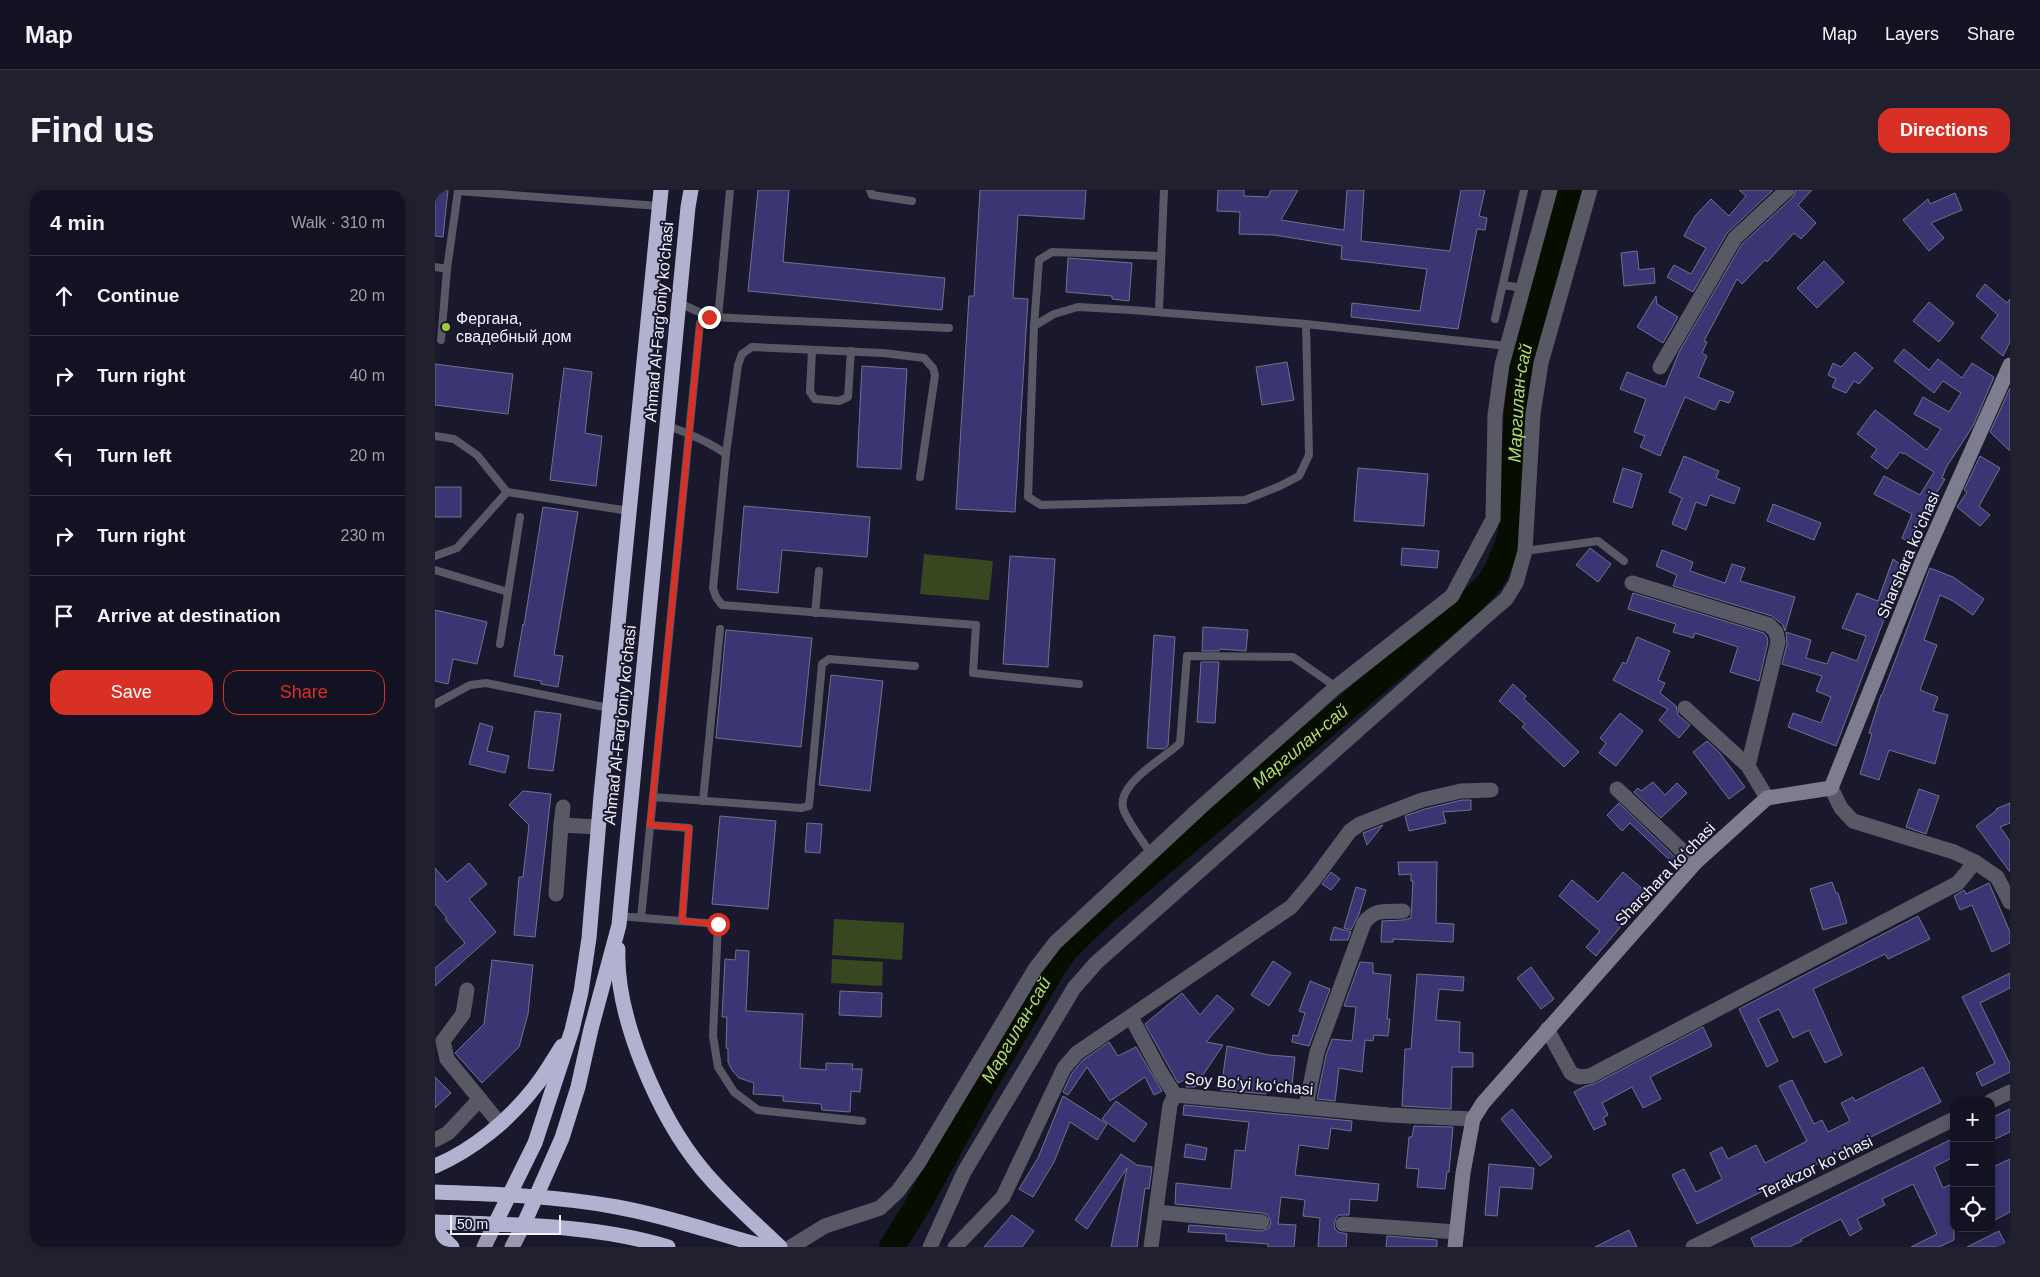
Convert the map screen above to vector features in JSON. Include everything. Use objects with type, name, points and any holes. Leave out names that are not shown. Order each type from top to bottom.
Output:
[{"type":"highway","name":"Ahmad Al-Farg'oniy ko'chasi","points":[[495,1224],[535,1143],[572,1030],[581,992],[589,938],[609,708],[661,190]]},
{"type":"highway","name":"Ahmad Al-Farg'oniy ko'chasi","points":[[523,1226],[562,1138],[578,1087],[619,921],[668,426],[687,207],[691,190]]},
{"type":"highway","points":[[619,921],[617,968],[635,1046],[654,1090],[685,1146],[703,1170],[780,1247]]},
{"type":"highway","points":[[435,1166],[467,1149],[500,1124],[535,1087],[572,1030]]},
{"type":"highway","points":[[435,1192],[510,1194],[616,1207],[691,1224],[728,1237],[767,1247]]},
{"type":"highway","points":[[435,1222],[495,1224],[608,1233],[660,1246]]},
{"type":"highway","points":[[435,1233],[440,1235],[452,1247]]},
{"type":"main road","points":[[484,1247],[495,1224]]},
{"type":"main road","name":"Ahmad Al-Farg'oniy ko'chasi","points":[[512,1247],[523,1226]]},
{"type":"street","points":[[791,1247],[825,1226],[880,1208],[897,1191],[919,1162],[1035,969],[1055,943],[1336,687],[1452,596],[1493,519],[1495,415],[1502,365],[1550,190]]},
{"type":"street","points":[[930,1247],[964,1172],[1074,988],[1103,956],[1506,598],[1516,583],[1525,551],[1533,414],[1541,363],[1590,190]]},
{"type":"street","points":[[1660,367],[1735,238],[1787,190]]},
{"type":"street","name":"Sharshara koʻchasi","points":[[1831,788],[1922,562],[2010,365]]},
{"type":"street","points":[[1632,584],[1769,625],[1776,632],[1778,642],[1748,766]]},
{"type":"street","points":[[1685,708],[1748,766],[1767,798],[1831,788],[1841,808],[1853,820],[1954,852],[1975,862],[1997,877],[2010,902]]},
{"type":"street","points":[[1617,789],[1695,863]]},
{"type":"street","points":[[955,1247],[1003,1197],[1063,1068],[1077,1054],[1291,907],[1350,831],[1360,824],[1422,800],[1461,791],[1491,790]]},
{"type":"street","name":"Sharshara koʻchasi","points":[[1456,1239],[1463,1173],[1473,1119],[1483,1103],[1695,863],[1767,798]]},
{"type":"street","points":[[556,894],[563,806]]},
{"type":"street","points":[[561,825],[598,827]]},
{"type":"street","points":[[1547,1029],[1571,1073],[1579,1078],[1590,1076],[1958,882],[1975,862]]},
{"type":"street","points":[[1306,1106],[1317,1052],[1364,923],[1371,914],[1377,912],[1403,911]]},
{"type":"street","points":[[467,990],[463,1014],[443,1041],[447,1059],[500,1124]]},
{"type":"street","points":[[1131,1017],[1175,1095]]},
{"type":"street","points":[[1995,1099],[2010,1092]]},
{"type":"street","name":"Soy Boʻyi koʻchasi","points":[[1151,1247],[1170,1106],[1175,1095],[1389,1115],[1473,1119]]},
{"type":"street","points":[[435,1140],[448,1133],[480,1099]]},
{"type":"street","name":"Terakzor koʻchasi","points":[[1693,1247],[1950,1121]]},
{"type":"street","points":[[1156,1212],[1262,1222]]},
{"type":"street","points":[[1343,1224],[1456,1239]]},
{"type":"lane","points":[[714,318],[730,190]]},
{"type":"lane","points":[[870,190],[872,195],[912,201]]},
{"type":"lane","points":[[1159,311],[1164,190]]},
{"type":"lane","points":[[1495,319],[1524,190]]},
{"type":"lane","points":[[441,340],[447,269],[458,191],[479,191],[659,206]]},
{"type":"lane","points":[[1161,256],[1052,252],[1039,260],[1034,326],[1028,497],[1041,505],[1245,500],[1299,476],[1309,455],[1307,324]]},
{"type":"lane","points":[[435,267],[447,269]]},
{"type":"lane","points":[[1503,284],[1523,288]]},
{"type":"lane","points":[[679,303],[714,318],[949,328]]},
{"type":"lane","points":[[1034,326],[1054,314],[1078,308],[1159,311],[1307,324],[1507,346]]},
{"type":"lane","points":[[641,918],[700,323],[714,318]]},
{"type":"lane","points":[[920,477],[935,375],[933,368],[924,358],[752,346],[742,354],[738,365],[726,454],[713,588],[715,597],[722,605],[976,625],[973,673],[1079,684]]},
{"type":"lane","points":[[812,350],[810,392],[815,399],[839,401],[848,397],[851,352]]},
{"type":"lane","points":[[668,426],[689,434],[726,454]]},
{"type":"lane","points":[[435,436],[454,439],[477,455],[507,492],[629,511]]},
{"type":"lane","points":[[435,556],[457,548],[507,492]]},
{"type":"lane","points":[[500,644],[520,517]]},
{"type":"lane","points":[[1525,551],[1598,541],[1624,561]]},
{"type":"lane","points":[[435,570],[508,592]]},
{"type":"lane","points":[[815,612],[819,571]]},
{"type":"lane","points":[[703,801],[719,629]]},
{"type":"lane","points":[[1151,854],[1123,809],[1125,794],[1132,781],[1172,752],[1181,743],[1187,656],[1293,657],[1336,687]]},
{"type":"lane","points":[[653,797],[801,808],[809,806],[823,664],[829,659],[915,666]]},
{"type":"lane","points":[[435,704],[470,686],[486,683],[609,708]]},
{"type":"lane","points":[[650,825],[689,828],[682,921]]},
{"type":"lane","points":[[619,921],[641,918],[718,924],[713,1036],[718,1067],[734,1092],[757,1110],[862,1121]]},
{"type":"green space","points":[[924,554],[993,561],[989,600],[920,594]]},
{"type":"green space","points":[[834,919],[904,923],[902,960],[832,955]]},
{"type":"green space","points":[[832,959],[883,962],[882,986],[831,983]]},
{"type":"building","points":[[435,190],[448,190],[443,237],[435,236]]},
{"type":"building","points":[[758,190],[789,190],[783,262],[945,278],[942,310],[748,291]]},
{"type":"building","points":[[980,190],[1086,190],[1084,219],[1018,215],[1013,298],[1028,299],[1015,512],[956,509],[969,296],[974,296]]},
{"type":"building","points":[[1218,190],[1244,190],[1244,196],[1268,197],[1271,190],[1298,190],[1281,220],[1344,230],[1347,190],[1364,190],[1361,241],[1450,251],[1461,190],[1485,190],[1479,216],[1487,218],[1485,230],[1477,229],[1458,329],[1351,317],[1352,303],[1420,311],[1427,269],[1341,259],[1342,246],[1274,235],[1239,234],[1240,212],[1217,211]]},
{"type":"building","points":[[1739,190],[1773,190],[1727,233],[1693,292],[1667,277],[1674,265],[1691,274],[1706,248],[1684,236],[1695,216],[1711,199],[1729,216],[1746,196]]},
{"type":"building","points":[[1796,190],[1812,190],[1798,205],[1816,223],[1801,239],[1794,233],[1767,262],[1765,260],[1742,284],[1737,279],[1704,341],[1707,342],[1702,353],[1707,356],[1698,377],[1734,392],[1729,403],[1720,400],[1715,410],[1685,397],[1660,456],[1640,447],[1645,436],[1634,432],[1646,399],[1620,389],[1627,372],[1665,387],[1679,352],[1742,244],[1793,197]]},
{"type":"building","points":[[1955,193],[1962,210],[1931,223],[1944,238],[1929,251],[1903,220],[1928,199],[1930,204]]},
{"type":"building","points":[[1637,251],[1639,270],[1654,268],[1655,283],[1624,286],[1621,253]]},
{"type":"building","points":[[1068,258],[1132,263],[1129,301],[1112,299],[1112,296],[1066,292]]},
{"type":"building","points":[[1824,261],[1844,282],[1817,308],[1797,288]]},
{"type":"building","points":[[1985,284],[2007,303],[2010,299],[2010,342],[2003,356],[1981,338],[1998,315],[1976,296]]},
{"type":"building","points":[[1656,296],[1657,304],[1678,317],[1663,343],[1637,327]]},
{"type":"building","points":[[1929,302],[1954,323],[1939,342],[1913,321]]},
{"type":"building","points":[[1904,349],[1929,370],[1938,359],[1962,378],[1972,363],[1994,377],[1973,426],[1947,466],[1942,478],[1945,479],[1908,542],[1902,538],[1912,514],[1874,494],[1884,476],[1920,495],[1934,472],[1900,452],[1887,469],[1871,457],[1877,449],[1857,434],[1875,410],[1927,450],[1941,429],[1914,414],[1923,397],[1949,412],[1961,393],[1943,381],[1934,393],[1894,361]]},
{"type":"building","points":[[1855,352],[1873,368],[1859,384],[1854,381],[1846,393],[1832,387],[1836,379],[1828,375],[1833,363],[1841,367]]},
{"type":"building","points":[[1287,362],[1294,400],[1262,405],[1256,367]]},
{"type":"building","points":[[435,364],[513,374],[508,414],[435,405]]},
{"type":"building","points":[[862,366],[907,369],[901,469],[857,467]]},
{"type":"building","points":[[564,368],[592,372],[585,433],[602,436],[596,486],[550,480]]},
{"type":"building","points":[[2010,388],[2010,451],[1990,432]]},
{"type":"building","points":[[1684,456],[1719,471],[1716,478],[1740,488],[1734,504],[1710,495],[1706,506],[1696,502],[1686,530],[1672,524],[1682,498],[1669,492]]},
{"type":"building","points":[[1980,456],[2000,468],[1979,506],[1990,515],[1980,526],[1957,507],[1967,492],[1964,490]]},
{"type":"building","points":[[1358,468],[1428,474],[1424,526],[1354,521]]},
{"type":"building","points":[[1623,468],[1642,474],[1632,508],[1613,502]]},
{"type":"building","points":[[435,487],[461,487],[461,517],[435,517]]},
{"type":"building","points":[[1773,504],[1821,523],[1814,540],[1767,521]]},
{"type":"building","points":[[744,506],[870,517],[867,557],[782,550],[778,593],[737,589]]},
{"type":"building","points":[[543,507],[578,512],[554,655],[563,656],[558,687],[541,684],[541,681],[514,676]]},
{"type":"building","points":[[1402,548],[1439,551],[1437,568],[1401,565]]},
{"type":"building","points":[[1590,548],[1611,564],[1598,582],[1576,565]]},
{"type":"building","points":[[1662,550],[1693,562],[1690,571],[1725,583],[1732,564],[1745,568],[1740,581],[1795,597],[1785,631],[1783,625],[1772,616],[1673,586],[1677,575],[1656,566]]},
{"type":"building","points":[[1010,556],[1055,559],[1048,667],[1003,664]]},
{"type":"building","points":[[1893,559],[1904,567],[1836,746],[1788,727],[1793,713],[1821,723],[1831,697],[1816,691],[1822,676],[1782,664],[1787,644],[1786,632],[1811,640],[1806,658],[1827,664],[1832,652],[1857,661],[1866,636],[1842,628],[1857,593],[1878,601]]},
{"type":"building","points":[[1930,568],[1953,577],[1984,599],[1973,615],[1953,601],[1940,595],[1924,640],[1937,645],[1920,690],[1938,697],[1933,711],[1948,715],[1935,764],[1889,750],[1879,780],[1860,774],[1872,734],[1869,733],[1881,695]]},
{"type":"building","points":[[1633,593],[1764,633],[1768,642],[1759,681],[1730,672],[1738,647],[1695,633],[1693,638],[1673,632],[1676,624],[1628,609]]},
{"type":"building","points":[[435,610],[487,622],[477,664],[453,659],[448,684],[435,681]]},
{"type":"building","points":[[1203,627],[1248,630],[1246,651],[1220,649],[1219,651],[1202,651]]},
{"type":"building","points":[[726,630],[812,638],[801,747],[716,738]]},
{"type":"building","points":[[1154,635],[1175,637],[1168,746],[1164,749],[1147,748]]},
{"type":"building","points":[[1637,637],[1670,651],[1658,680],[1665,683],[1660,693],[1676,706],[1678,715],[1690,725],[1679,738],[1659,720],[1668,709],[1613,680],[1623,662],[1626,664]]},
{"type":"building","points":[[1201,662],[1219,662],[1215,723],[1197,722]]},
{"type":"building","points":[[831,675],[883,681],[870,791],[819,785]]},
{"type":"building","points":[[1513,684],[1526,696],[1524,699],[1579,752],[1564,767],[1522,727],[1525,724],[1499,701]]},
{"type":"building","points":[[535,711],[561,714],[553,771],[528,768]]},
{"type":"building","points":[[1620,713],[1643,731],[1616,766],[1599,753],[1606,743],[1600,738]]},
{"type":"building","points":[[480,723],[493,727],[487,751],[509,756],[505,773],[469,764]]},
{"type":"building","points":[[1707,741],[1719,752],[1745,787],[1729,799],[1693,752]]},
{"type":"building","points":[[1653,782],[1665,795],[1677,783],[1687,793],[1661,818],[1634,792],[1638,788],[1641,791]]},
{"type":"building","points":[[1919,789],[1939,796],[1926,834],[1906,827]]},
{"type":"building","points":[[523,791],[551,794],[535,937],[514,935],[519,877],[523,877],[529,825],[509,805]]},
{"type":"building","points":[[1462,800],[1471,800],[1471,810],[1443,812],[1446,823],[1409,831],[1405,816]]},
{"type":"building","points":[[1619,803],[1681,863],[1677,867],[1630,823],[1622,831],[1607,815]]},
{"type":"building","points":[[2010,803],[2010,823],[2000,827],[2010,841],[2010,872],[1976,826],[1996,809]]},
{"type":"building","points":[[720,816],[776,821],[768,909],[712,904]]},
{"type":"building","points":[[807,823],[822,824],[820,853],[805,852]]},
{"type":"building","points":[[1383,825],[1367,845],[1363,833]]},
{"type":"building","points":[[1398,862],[1437,862],[1436,923],[1454,924],[1453,942],[1393,939],[1393,942],[1381,942],[1382,921],[1411,918],[1413,881],[1411,881],[1411,874],[1399,875]]},
{"type":"building","points":[[469,863],[487,884],[469,899],[496,932],[435,986],[435,968],[465,943],[435,904],[435,868],[447,882]]},
{"type":"building","points":[[1331,872],[1340,879],[1331,890],[1322,884]]},
{"type":"building","points":[[1623,872],[1645,891],[1619,921],[1623,924],[1596,956],[1586,947],[1600,931],[1559,896],[1572,880],[1598,902]]},
{"type":"building","points":[[1832,882],[1836,893],[1838,893],[1847,923],[1823,930],[1810,889]]},
{"type":"building","points":[[1989,883],[2010,932],[2010,943],[1992,952],[1972,905],[1960,910],[1954,896],[1964,890],[1966,894]]},
{"type":"building","points":[[1356,887],[1366,890],[1359,914],[1351,930],[1344,928]]},
{"type":"building","points":[[1918,916],[1930,939],[1888,959],[1885,954],[1813,989],[1842,1055],[1825,1063],[1809,1030],[1793,1038],[1779,1009],[1758,1019],[1778,1061],[1767,1067],[1739,1009]]},
{"type":"building","points":[[1334,927],[1351,932],[1348,940],[1330,940]]},
{"type":"building","points":[[736,950],[749,951],[746,1011],[803,1014],[800,1068],[826,1070],[826,1063],[853,1064],[852,1069],[862,1069],[860,1092],[851,1091],[850,1112],[822,1110],[821,1104],[783,1101],[783,1096],[753,1094],[754,1083],[739,1078],[732,1070],[728,1062],[728,1049],[726,1048],[727,1017],[722,1017],[725,959],[735,960]]},
{"type":"building","points":[[492,960],[533,965],[528,1014],[519,1047],[482,1083],[455,1053],[484,1024]]},
{"type":"building","points":[[1273,961],[1291,973],[1269,1006],[1251,995]]},
{"type":"building","points":[[1360,962],[1373,963],[1373,973],[1391,975],[1387,1019],[1390,1019],[1388,1036],[1374,1035],[1373,1041],[1365,1040],[1362,1072],[1339,1068],[1335,1101],[1317,1099],[1326,1055],[1332,1039],[1352,1041],[1356,1007],[1344,1006]]},
{"type":"building","points":[[1531,967],[1554,999],[1541,1009],[1517,978]]},
{"type":"building","points":[[2010,973],[2010,988],[1980,1003],[2010,1064],[2010,1072],[1982,1086],[1976,1073],[1995,1063],[1962,997]]},
{"type":"building","points":[[1417,974],[1464,977],[1463,991],[1439,989],[1436,1020],[1460,1022],[1459,1052],[1473,1053],[1473,1067],[1452,1067],[1451,1109],[1402,1106],[1405,1049],[1411,1049]]},
{"type":"building","points":[[1310,981],[1330,989],[1309,1046],[1292,1042],[1293,1035],[1298,1036],[1305,1013],[1299,1011]]},
{"type":"building","points":[[840,991],[882,993],[881,1017],[839,1015]]},
{"type":"building","points":[[1182,993],[1200,1015],[1217,995],[1234,1009],[1206,1042],[1223,1045],[1195,1087],[1186,1087],[1187,1079],[1178,1083],[1145,1024]]},
{"type":"building","points":[[1703,1027],[1712,1046],[1650,1077],[1661,1099],[1643,1108],[1632,1087],[1602,1103],[1608,1115],[1603,1118],[1606,1124],[1594,1130],[1574,1092],[1594,1084]]},
{"type":"building","points":[[1109,1042],[1118,1056],[1136,1047],[1162,1091],[1154,1095],[1145,1077],[1110,1101],[1087,1067],[1068,1095],[1063,1092],[1072,1073],[1083,1060]]},
{"type":"building","points":[[1227,1046],[1269,1055],[1295,1057],[1292,1085],[1267,1083],[1266,1094],[1221,1090]]},
{"type":"building","points":[[1923,1067],[1941,1102],[1697,1224],[1672,1175],[1684,1169],[1696,1192],[1722,1179],[1710,1153],[1722,1147],[1728,1159],[1756,1145],[1765,1163],[1807,1141],[1779,1086],[1792,1080],[1814,1124],[1822,1120],[1828,1132],[1850,1121],[1841,1103],[1853,1097],[1855,1101]]},
{"type":"building","points":[[435,1077],[451,1093],[435,1108]]},
{"type":"building","points":[[1063,1096],[1107,1124],[1097,1140],[1070,1122],[1054,1162],[1033,1197],[1019,1189],[1038,1158]]},
{"type":"building","points":[[1116,1101],[1147,1124],[1134,1142],[1102,1119]]},
{"type":"building","points":[[1184,1105],[1352,1121],[1351,1131],[1331,1128],[1328,1149],[1299,1145],[1295,1175],[1379,1184],[1377,1201],[1350,1199],[1349,1215],[1339,1215],[1336,1218],[1335,1229],[1338,1232],[1347,1234],[1346,1247],[1318,1247],[1320,1218],[1303,1216],[1305,1200],[1281,1197],[1278,1224],[1296,1225],[1294,1247],[1268,1247],[1268,1244],[1226,1241],[1226,1234],[1188,1232],[1189,1225],[1262,1231],[1269,1228],[1271,1222],[1268,1215],[1263,1213],[1175,1204],[1176,1183],[1231,1189],[1235,1150],[1245,1151],[1249,1122],[1183,1115]]},
{"type":"building","points":[[1512,1109],[1552,1157],[1540,1166],[1501,1119]]},
{"type":"building","points":[[2010,1109],[2010,1132],[1995,1139],[1995,1116]]},
{"type":"building","points":[[1414,1126],[1453,1127],[1449,1172],[1447,1172],[1445,1189],[1417,1187],[1419,1169],[1406,1168],[1409,1137],[1412,1137]]},
{"type":"building","points":[[1950,1140],[1950,1159],[1934,1167],[1943,1188],[1950,1185],[1950,1232],[1954,1232],[1954,1240],[1939,1247],[1911,1247],[1937,1234],[1913,1184],[1882,1199],[1885,1205],[1857,1219],[1862,1229],[1850,1236],[1841,1219],[1789,1247],[1755,1247],[1751,1238]]},
{"type":"building","points":[[1186,1144],[1207,1148],[1205,1160],[1184,1157]]},
{"type":"building","points":[[1121,1154],[1137,1165],[1152,1167],[1149,1189],[1145,1188],[1137,1247],[1111,1247],[1127,1168],[1087,1229],[1075,1220]]},
{"type":"building","points":[[2010,1159],[2010,1212],[1995,1220],[1995,1187],[1995,1166]]},
{"type":"building","points":[[1489,1164],[1534,1168],[1532,1189],[1500,1187],[1497,1216],[1485,1215]]},
{"type":"building","points":[[1012,1215],[1034,1231],[1022,1247],[984,1247]]},
{"type":"building","points":[[1629,1230],[1637,1247],[1595,1247]]},
{"type":"building","points":[[1999,1231],[2007,1247],[1967,1247]]},
{"type":"building","points":[[1387,1236],[1437,1240],[1437,1247],[1386,1247]]},
{"type":"waterway","name":"Маргилан-сай","points":[[892,1247],[919,1203],[982,1088],[1055,964],[1067,948],[1104,912],[1471,602],[1490,582],[1508,544],[1511,530],[1519,377],[1530,329],[1570,190]]},
{"type":"place","name":"Фергана, свадебный дом","points":[[446,327]]},
{"type":"route","points":[[709,317],[700,323],[650,825],[689,828],[682,921],[718,924]]}]
